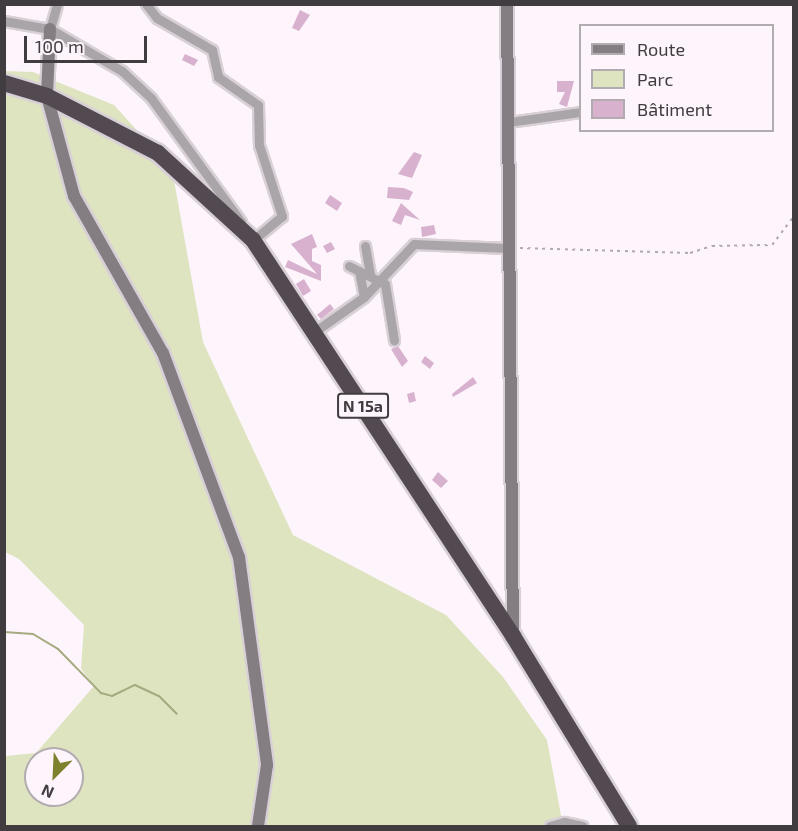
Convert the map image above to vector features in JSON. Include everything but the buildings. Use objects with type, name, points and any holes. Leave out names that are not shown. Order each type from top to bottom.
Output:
[{"type":"highway","name":"N 15a","points":[[4,83],[47,96],[158,153],[253,240],[513,636],[629,826]]},
{"type":"street","points":[[57,4],[50,28],[47,96],[74,196],[163,353],[239,557],[267,765],[258,826]]},
{"type":"street","points":[[4,21],[50,28],[122,71],[151,98],[253,240],[282,216],[259,145],[258,105],[218,77],[212,50],[157,18],[146,4]]},
{"type":"street","points":[[507,4],[507,248],[513,636]]},
{"type":"street","points":[[508,122],[579,112]]},
{"type":"street","points":[[314,332],[364,297],[414,244],[424,241],[507,248]]},
{"type":"street","points":[[365,246],[370,274]]},
{"type":"street","points":[[349,266],[380,279]]},
{"type":"street","points":[[359,271],[364,297]]},
{"type":"street","points":[[380,279],[394,340]]},
{"type":"street","points":[[550,826],[564,822],[584,826]]},
{"type":"path","points":[[507,248],[690,253],[712,246],[772,245],[794,216]]},
{"type":"green space","points":[[5,71],[33,72],[114,105],[172,169],[203,342],[293,535],[446,615],[503,677],[547,740],[563,826],[5,826],[5,756],[24,754],[24,807],[84,807],[84,747],[41,747],[94,686],[81,669],[84,625],[19,559],[5,552]]},
{"type":"waterway","points":[[4,632],[33,634],[58,649],[101,693],[112,696],[135,685],[159,696],[177,714]]}]
